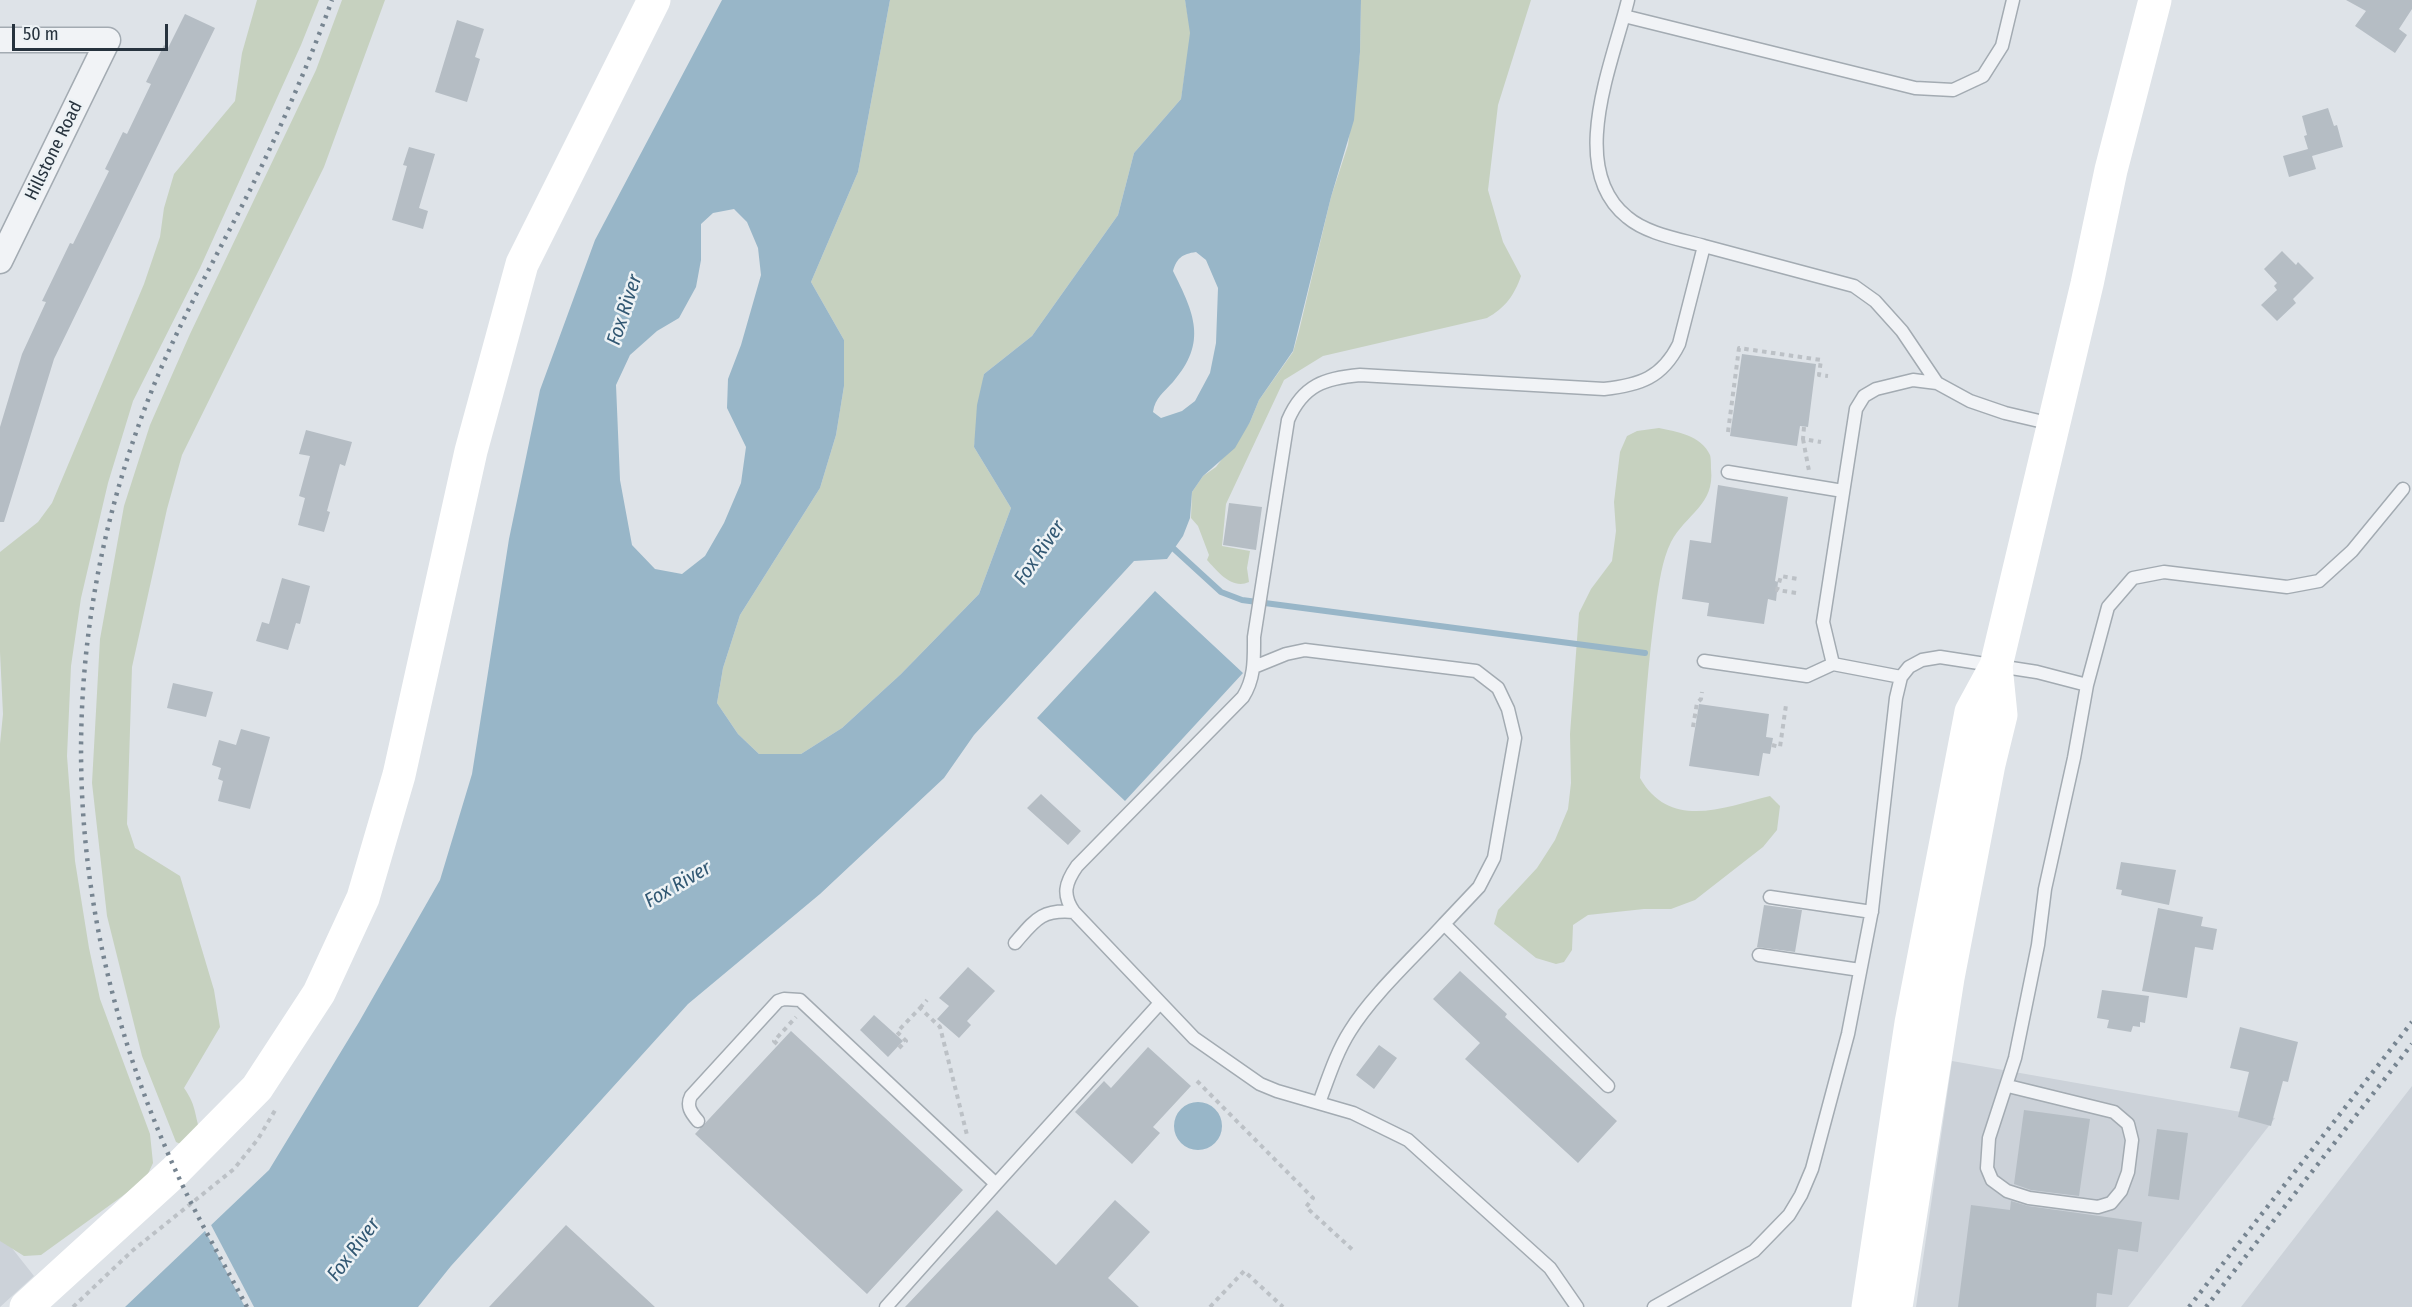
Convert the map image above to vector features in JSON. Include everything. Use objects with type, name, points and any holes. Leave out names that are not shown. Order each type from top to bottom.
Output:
[{"type":"main road","points":[[27,1307],[174,1172],[257,1088],[319,993],[363,897],[399,775],[471,451],[522,264],[654,0]]},
{"type":"main road","points":[[1868,1307],[1911,1023],[1971,712],[1996,666],[2087,284],[2111,171],[2155,0]]},
{"type":"main road","points":[[1896,1307],[1948,978],[1984,786],[2001,715],[1996,666]]},
{"type":"street","name":"Hillstone Road","points":[[0,40],[108,40],[0,261]]},
{"type":"lane","points":[[1628,0],[1600,107],[1596,132],[1595,150],[1600,176],[1613,203],[1631,220],[1654,231],[1854,286],[1875,301],[1902,331],[1937,383]]},
{"type":"lane","points":[[1624,16],[1916,88],[1953,90],[1983,76],[2002,46],[2013,0]]},
{"type":"lane","points":[[1577,1307],[1550,1268],[1408,1140],[1353,1113],[1260,1084],[1194,1038],[1074,912],[1067,902],[1066,883],[1077,866],[1243,697],[1249,687],[1254,667],[1254,637],[1288,420],[1294,405],[1305,393],[1320,383],[1338,377],[1360,375],[1604,389],[1644,382],[1659,371],[1673,356],[1678,346],[1704,246]]},
{"type":"lane","points":[[1833,664],[1823,622],[1856,409],[1864,396],[1876,389],[1913,380],[1937,383],[1970,401],[2005,413],[2054,424]]},
{"type":"lane","points":[[1728,472],[1843,491]]},
{"type":"lane","points":[[2007,1086],[2114,1112],[2127,1124],[2132,1140],[2128,1172],[2121,1191],[2111,1203],[2098,1207],[2029,1198],[2007,1191],[1992,1180],[1987,1168],[1989,1138],[2007,1086],[2038,945],[2045,890],[2074,758],[2087,685],[2108,607],[2133,578],[2164,572],[2287,587],[2319,581],[2352,550],[2403,489]]},
{"type":"lane","points":[[1254,667],[1286,654],[1305,650],[1476,672],[1498,688],[1508,709],[1515,738],[1494,858],[1479,887],[1366,1009],[1349,1032],[1333,1065],[1319,1103]]},
{"type":"lane","points":[[1654,1307],[1754,1251],[1789,1215],[1812,1169],[1848,1034],[1872,912],[1881,851],[1896,698],[1901,677],[1909,667],[1922,660],[1940,657],[2037,672],[2087,685]]},
{"type":"lane","points":[[1704,662],[1807,676],[1833,664],[1901,677]]},
{"type":"lane","points":[[1770,897],[1872,912]]},
{"type":"lane","points":[[1016,943],[1037,918],[1049,912],[1074,912]]},
{"type":"lane","points":[[1444,924],[1608,1086]]},
{"type":"lane","points":[[1759,955],[1860,970]]},
{"type":"lane","points":[[698,1121],[689,1108],[688,1102],[691,1096],[778,1002],[784,999],[800,1000],[996,1184]]},
{"type":"lane","points":[[886,1307],[1160,1003]]},
{"type":"path","points":[[1728,432],[1740,348],[1821,360],[1819,375],[1828,376]]},
{"type":"path","points":[[1804,427],[1803,439],[1809,473]]},
{"type":"path","points":[[1803,439],[1821,442]]},
{"type":"path","points":[[1797,592],[1777,590],[1781,576],[1798,579]]},
{"type":"path","points":[[1693,727],[1696,703],[1701,699],[1702,692]]},
{"type":"path","points":[[1772,745],[1780,747],[1786,705]]},
{"type":"path","points":[[899,1048],[906,1041],[897,1032],[927,1000]]},
{"type":"path","points":[[920,1008],[940,1027],[975,1165]]},
{"type":"path","points":[[777,1044],[774,1041],[803,1010]]},
{"type":"path","points":[[1197,1081],[1313,1198],[1305,1207],[1355,1252]]},
{"type":"path","points":[[1210,1307],[1244,1271],[1283,1307]]},
{"type":"shaded area","points":[[1952,1061],[2275,1118],[2128,1307],[1916,1307]]},
{"type":"shaded area","points":[[2412,1086],[2412,1307],[2241,1307]]},
{"type":"shaded area","points":[[0,1233],[34,1276],[0,1307]]},
{"type":"green space","points":[[257,0],[319,0],[301,45],[200,268],[133,401],[108,483],[81,598],[71,666],[67,756],[75,861],[89,948],[100,999],[150,1134],[153,1163],[147,1176],[128,1192],[41,1255],[24,1256],[0,1241],[0,744],[3,714],[0,652],[0,552],[38,522],[52,503],[144,284],[160,237],[164,208],[174,174],[235,101],[242,53]]},
{"type":"green space","points":[[342,0],[385,0],[324,167],[182,455],[167,509],[132,667],[127,824],[135,848],[180,876],[214,990],[220,1027],[184,1088],[193,1104],[200,1131],[185,1146],[176,1142],[142,1056],[107,916],[92,783],[100,639],[124,506],[150,425],[190,334],[316,70]]},
{"type":"green space","points":[[890,0],[1185,0],[1191,33],[1181,99],[1134,153],[1118,215],[1032,336],[984,374],[974,447],[1011,508],[979,594],[901,674],[842,728],[801,754],[759,754],[738,734],[717,703],[723,668],[740,615],[820,488],[836,435],[844,386],[844,340],[811,282],[858,172]]},
{"type":"green space","points":[[1361,0],[1531,0],[1498,105],[1488,190],[1503,242],[1521,276],[1508,301],[1487,318],[1323,356],[1284,380],[1226,504],[1222,546],[1250,551],[1247,568],[1249,582],[1237,583],[1225,578],[1207,560],[1209,555],[1198,526],[1191,518],[1192,492],[1203,476],[1216,467],[1250,422],[1259,400],[1293,352],[1331,197],[1348,145],[1360,52]]},
{"type":"green space","points":[[1659,428],[1688,436],[1706,448],[1710,455],[1711,481],[1704,501],[1671,542],[1663,564],[1651,648],[1640,778],[1652,794],[1667,805],[1682,810],[1717,809],[1770,796],[1780,806],[1777,830],[1763,847],[1695,900],[1671,909],[1644,909],[1588,915],[1573,925],[1572,950],[1564,962],[1556,964],[1536,958],[1494,924],[1498,910],[1537,868],[1555,840],[1568,809],[1571,783],[1570,734],[1579,613],[1591,589],[1612,561],[1616,531],[1614,502],[1620,452],[1627,436],[1637,431]]},
{"type":"water","name":"Fox River","points":[[722,0],[890,0],[858,172],[811,282],[844,340],[844,386],[836,435],[820,488],[740,615],[723,668],[717,703],[738,734],[759,754],[801,754],[842,728],[901,674],[979,594],[1011,508],[974,447],[977,405],[984,374],[1032,336],[1118,215],[1134,153],[1181,99],[1190,33],[1185,0],[1361,0],[1360,52],[1354,120],[1331,197],[1293,351],[1259,400],[1235,448],[1203,476],[1192,492],[1190,518],[1183,536],[1167,559],[1134,561],[974,735],[944,778],[820,894],[688,1004],[451,1266],[418,1307],[125,1307],[269,1170],[359,1022],[440,880],[472,774],[509,539],[540,390],[595,240]],"holes":[[[734,209],[747,222],[758,248],[761,275],[741,345],[728,379],[727,408],[746,447],[741,483],[724,523],[705,556],[682,574],[655,569],[632,545],[620,480],[616,385],[630,355],[657,331],[679,318],[696,287],[701,260],[701,224],[713,213]],[[1196,252],[1206,260],[1218,288],[1216,343],[1210,373],[1195,401],[1182,411],[1161,418],[1153,412],[1156,403],[1184,367],[1191,354],[1194,340],[1194,327],[1187,300],[1173,271],[1181,257]]]},
{"type":"water","points":[[1155,591],[1243,673],[1125,801],[1037,718]]},
{"type":"water","points":[[1198,1102],[1215,1109],[1222,1126],[1215,1143],[1198,1150],[1181,1143],[1174,1126],[1181,1109]]},
{"type":"pier","points":[[210,1223],[254,1307],[245,1307],[204,1229]]},
{"type":"building","points":[[2346,0],[2412,0],[2412,9],[2399,29],[2407,35],[2395,53],[2355,26],[2366,11]]},
{"type":"building","points":[[185,14],[215,28],[54,359],[4,522],[0,522],[0,427],[22,354],[46,302],[42,301],[109,171],[105,169],[123,132],[127,134],[151,84],[146,82],[164,45],[168,48]]},
{"type":"building","points":[[457,20],[484,29],[475,57],[480,59],[467,102],[435,92]]},
{"type":"building","points":[[2328,108],[2334,126],[2337,125],[2343,147],[2312,156],[2316,169],[2289,177],[2283,156],[2308,149],[2302,116]]},
{"type":"building","points":[[409,147],[435,154],[419,208],[428,211],[423,229],[392,220],[407,166],[403,165]]},
{"type":"building","points":[[2282,251],[2296,265],[2298,262],[2314,278],[2293,299],[2296,303],[2277,321],[2261,305],[2277,290],[2274,286],[2277,283],[2264,269]]},
{"type":"building","points":[[1742,354],[1816,364],[1808,427],[1800,426],[1797,446],[1730,436]]},
{"type":"building","points":[[306,430],[352,442],[345,466],[340,464],[327,511],[330,512],[324,532],[298,525],[305,498],[299,496],[310,456],[299,454]]},
{"type":"building","points":[[1718,485],[1788,497],[1775,581],[1778,582],[1776,601],[1768,599],[1764,624],[1707,616],[1709,603],[1682,599],[1690,540],[1711,543]]},
{"type":"building","points":[[1229,503],[1262,507],[1256,550],[1223,545]]},
{"type":"building","points":[[282,578],[310,586],[300,624],[296,623],[288,650],[256,641],[262,622],[269,624]]},
{"type":"building","points":[[173,683],[213,692],[206,717],[167,708]]},
{"type":"building","points":[[1699,704],[1769,714],[1766,737],[1773,738],[1770,754],[1763,753],[1759,776],[1689,766]]},
{"type":"building","points":[[241,729],[270,737],[250,809],[218,801],[223,781],[218,779],[221,768],[212,765],[219,740],[236,745]]},
{"type":"building","points":[[1041,794],[1081,831],[1068,845],[1027,808]]},
{"type":"building","points":[[2121,862],[2176,870],[2169,905],[2121,895],[2122,890],[2116,889]]},
{"type":"building","points":[[1764,905],[1802,910],[1795,952],[1757,947]]},
{"type":"building","points":[[2158,908],[2203,917],[2201,926],[2217,929],[2213,950],[2195,947],[2187,998],[2142,991]]},
{"type":"building","points":[[968,967],[995,991],[967,1021],[971,1025],[959,1038],[937,1019],[949,1006],[939,998]]},
{"type":"building","points":[[1460,971],[1507,1014],[1505,1017],[1617,1121],[1578,1163],[1465,1059],[1480,1043],[1433,999]]},
{"type":"building","points":[[2102,990],[2149,996],[2145,1023],[2140,1022],[2140,1027],[2133,1026],[2131,1032],[2107,1028],[2109,1020],[2097,1018]]},
{"type":"building","points":[[874,1015],[903,1041],[888,1057],[860,1030]]},
{"type":"building","points":[[2240,1027],[2298,1042],[2288,1082],[2283,1081],[2271,1126],[2238,1117],[2249,1072],[2230,1068]]},
{"type":"building","points":[[791,1031],[963,1190],[867,1294],[695,1134]]},
{"type":"building","points":[[1379,1045],[1397,1058],[1374,1089],[1356,1075]]},
{"type":"building","points":[[1148,1047],[1191,1086],[1153,1127],[1160,1133],[1132,1164],[1075,1112],[1104,1081],[1111,1088]]},
{"type":"building","points":[[2024,1110],[2090,1119],[2079,1196],[2031,1190],[2014,1184]]},
{"type":"building","points":[[2157,1129],[2188,1133],[2179,1200],[2148,1196]]},
{"type":"building","points":[[1115,1200],[1150,1232],[1108,1278],[1139,1307],[905,1307],[997,1210],[1056,1265]]},
{"type":"building","points":[[2011,1201],[2028,1206],[2142,1222],[2138,1252],[2118,1249],[2112,1295],[2097,1293],[2096,1307],[1958,1307],[1971,1205],[2010,1210]]},
{"type":"building","points":[[566,1225],[655,1307],[489,1307]]},
{"type":"waterway","points":[[1174,549],[1221,592],[1242,600],[1645,653]]},
{"type":"railway","points":[[247,1307],[197,1215],[170,1158],[133,1062],[106,966],[88,868],[81,770],[84,673],[98,575],[122,477],[156,380],[190,306],[274,140],[332,0]]},
{"type":"railway","points":[[2189,1307],[2412,1022]]},
{"type":"railway","points":[[2206,1307],[2412,1044]]}]
